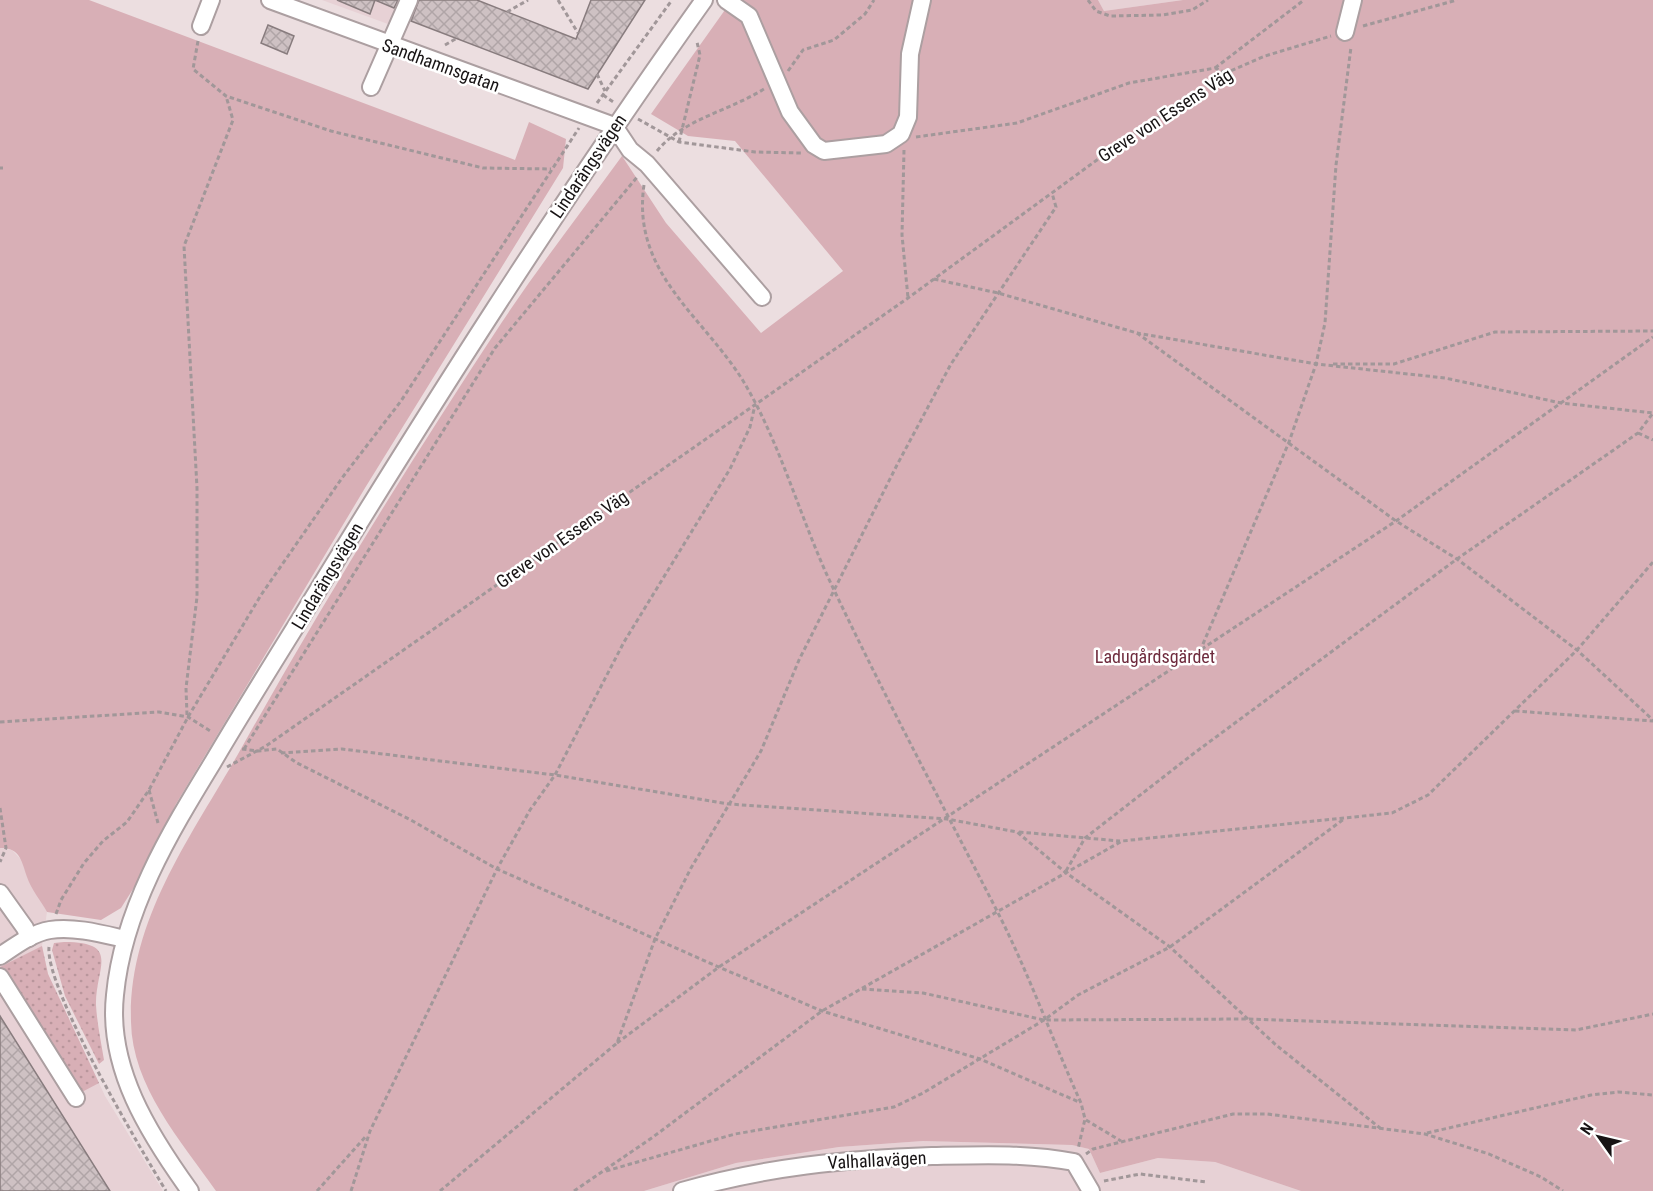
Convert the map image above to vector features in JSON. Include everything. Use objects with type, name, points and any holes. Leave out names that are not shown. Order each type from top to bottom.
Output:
[{"type":"street","points":[[201,26],[211,0]]},
{"type":"street","name":"Sandhamnsgatan","points":[[270,0],[387,45],[614,126]]},
{"type":"street","points":[[371,87],[387,45],[399,27],[409,0]]},
{"type":"street","name":"Lindarängsvägen","points":[[190,1191],[144,1121],[126,1080],[115,1039],[115,993],[125,939],[155,864],[212,762],[396,464],[614,126],[704,0]]},
{"type":"street","points":[[726,0],[748,16],[790,112],[814,146],[824,151],[885,144],[901,134],[908,117],[910,54],[922,0]]},
{"type":"street","points":[[1345,32],[1353,0]]},
{"type":"street","points":[[614,126],[630,150],[647,164],[762,297]]},
{"type":"street","points":[[0,893],[25,928],[29,938]]},
{"type":"street","points":[[0,956],[29,938],[52,929],[125,939]]},
{"type":"street","points":[[0,977],[76,1098]]},
{"type":"street","name":"Valhallavägen","points":[[682,1191],[764,1170],[844,1160],[956,1155],[1049,1157],[1074,1162]]},
{"type":"street","points":[[1074,1162],[1090,1188]]},
{"type":"path","points":[[507,12],[528,0]]},
{"type":"path","points":[[558,0],[578,33]]},
{"type":"path","points":[[597,74],[604,93],[672,0]]},
{"type":"path","points":[[1088,0],[1096,11],[1110,16],[1162,15],[1192,9],[1208,0]]},
{"type":"path","points":[[885,144],[1017,123],[1129,83],[1215,68],[1304,0]]},
{"type":"path","name":"Greve von Essens Väg","points":[[212,762],[224,768],[258,751],[908,298],[1052,193],[1226,73],[1265,56],[1457,0]]},
{"type":"path","points":[[201,26],[193,69],[226,96],[331,132],[483,168],[550,169]]},
{"type":"path","points":[[1199,652],[1289,442],[1316,364],[1325,323],[1336,165],[1352,46],[1345,32]]},
{"type":"path","points":[[445,45],[457,38]]},
{"type":"path","points":[[679,142],[700,55],[697,42]]},
{"type":"path","points":[[1215,68],[1226,73]]},
{"type":"path","points":[[188,717],[186,688],[197,597],[197,488],[184,246],[233,120],[226,96]]},
{"type":"path","points":[[641,121],[679,142],[754,152],[824,151]]},
{"type":"path","points":[[107,1084],[62,999],[48,950],[61,900],[84,863],[103,841],[127,822],[149,790],[188,717],[261,595],[342,478],[401,401],[572,138]]},
{"type":"path","points":[[904,149],[902,235],[908,298]]},
{"type":"path","points":[[647,164],[641,202],[649,253],[685,307],[733,364],[756,403],[833,590],[947,819],[997,911],[1081,1103],[1085,1119],[1074,1162]]},
{"type":"path","points":[[244,749],[495,348],[613,209],[647,164]]},
{"type":"path","points":[[617,1042],[655,939],[691,868],[761,751],[799,660],[833,590],[951,364],[1056,207],[1052,193]]},
{"type":"path","points":[[934,279],[999,293],[1137,333],[1316,364],[1445,378],[1561,403],[1653,413],[1638,433],[1457,559],[1193,754],[1085,838],[1065,872]]},
{"type":"path","points":[[1316,364],[1394,364],[1495,332],[1653,331]]},
{"type":"path","points":[[1137,333],[1396,521],[1457,559],[1577,651],[1653,720]]},
{"type":"path","points":[[440,1191],[617,1042],[719,967],[947,819],[1396,521],[1653,337]]},
{"type":"path","points":[[351,1191],[370,1131],[497,869],[530,810],[555,775],[624,642],[730,469],[750,427],[756,403]]},
{"type":"path","points":[[1638,433],[1653,440]]},
{"type":"path","points":[[281,753],[342,749],[555,775],[729,804],[947,819],[1017,832],[1122,841],[1392,813],[1428,795],[1577,651],[1653,562]]},
{"type":"path","points":[[1515,711],[1653,720]]},
{"type":"path","points":[[0,722],[148,713],[188,717],[215,734]]},
{"type":"path","points":[[235,746],[258,751],[277,749],[297,763],[409,819],[497,869],[822,1011],[980,1059],[1081,1103]]},
{"type":"path","points":[[149,790],[159,825]]},
{"type":"path","points":[[0,808],[6,848],[0,862]]},
{"type":"path","points":[[601,1173],[735,1134],[894,1107],[1044,1020],[1078,994],[1170,947],[1345,818]]},
{"type":"path","points":[[1017,832],[1065,872],[1170,947],[1248,1019],[1380,1128]]},
{"type":"path","points":[[574,1191],[822,1011],[1122,841]]},
{"type":"path","points":[[859,989],[924,993],[1044,1020],[1248,1019],[1576,1030],[1653,1014]]},
{"type":"path","points":[[1425,1134],[1591,1095],[1618,1092],[1653,1095]]},
{"type":"path","points":[[1074,1162],[1093,1149],[1233,1114],[1250,1113],[1425,1134],[1489,1154],[1541,1177],[1563,1191]]},
{"type":"path","points":[[1085,1119],[1122,1142]]},
{"type":"path","points":[[317,1191],[370,1131]]},
{"type":"path","points":[[1090,1188],[1140,1174],[1206,1182]]},
{"type":"shaded area","points":[[322,0],[404,0],[396,23],[388,24]]},
{"type":"shaded area","points":[[1098,0],[1183,0],[1104,11]]},
{"type":"shaded area","points":[[0,848],[12,850],[24,863],[27,876],[47,912],[42,946],[48,974],[105,1096],[163,1191],[0,1191]]},
{"type":"shaded area","points":[[923,1141],[1072,1145],[1089,1149],[1100,1173],[1158,1158],[1215,1162],[1301,1191],[644,1191],[736,1163],[839,1147]]},
{"type":"green space","points":[[0,0],[89,0],[515,160],[529,122],[566,139],[563,168],[365,488],[176,804],[140,878],[121,908],[101,920],[47,912],[31,886],[19,856],[12,850],[0,848]]},
{"type":"green space","name":"Ladugårdsgärdet","points":[[732,0],[1098,0],[1104,11],[1183,0],[1653,0],[1653,1191],[1301,1191],[1215,1162],[1158,1158],[1100,1173],[1089,1149],[1072,1145],[923,1141],[839,1147],[736,1163],[644,1191],[216,1191],[161,1112],[140,1068],[131,1022],[133,984],[140,947],[152,912],[185,844],[304,639],[434,426],[516,301],[622,156],[666,223],[761,333],[843,271],[735,141],[688,136],[651,114]]},
{"type":"green space","points":[[54,943],[82,943],[99,952],[101,969],[96,1005],[104,1060],[99,1064],[65,996],[52,950]]},
{"type":"green space","points":[[42,946],[48,974],[99,1083],[80,1093],[0,967]]},
{"type":"building","points":[[337,0],[375,0],[370,14]]},
{"type":"building","points":[[375,0],[398,0],[394,8]]},
{"type":"building","points":[[419,0],[477,0],[576,39],[591,0],[645,0],[588,89],[411,21]]},
{"type":"building","points":[[268,25],[294,36],[287,54],[261,43]]},
{"type":"building","points":[[0,1016],[110,1191],[0,1191]]}]
